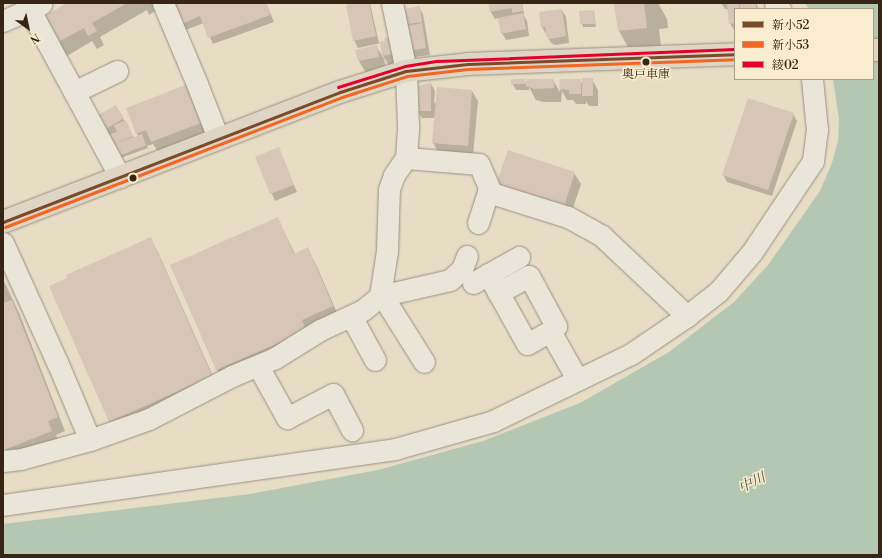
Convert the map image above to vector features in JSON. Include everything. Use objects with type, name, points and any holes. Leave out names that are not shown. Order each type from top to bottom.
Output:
[{"type":"main road","points":[[3,222],[340,92],[406,71],[468,64],[734,54]]},
{"type":"street","points":[[162,3],[197,84],[218,138]]},
{"type":"street","points":[[380,296],[387,251],[389,189],[394,175],[406,158],[408,126],[406,71],[392,3]]},
{"type":"street","points":[[3,21],[32,5],[74,92],[120,177]]},
{"type":"street","points":[[74,92],[117,71]]},
{"type":"street","points":[[3,506],[395,449],[493,421],[631,354],[687,316],[718,292],[752,252],[813,161],[817,130],[812,80]]},
{"type":"street","points":[[406,158],[479,164],[489,188],[478,223]]},
{"type":"street","points":[[488,192],[568,217],[602,236],[687,316]]},
{"type":"street","points":[[3,244],[58,364],[90,440]]},
{"type":"street","points":[[3,461],[21,459],[90,440],[149,420],[232,376],[275,358],[320,330],[362,310],[380,296],[450,280],[462,270],[467,256]]},
{"type":"street","points":[[498,293],[529,276],[556,326],[550,332],[527,344],[498,293],[481,278],[519,257]]},
{"type":"street","points":[[380,296],[385,300],[424,362]]},
{"type":"street","points":[[351,316],[375,360]]},
{"type":"street","points":[[550,332],[577,379]]},
{"type":"street","points":[[258,366],[287,418],[333,394],[352,430]]},
{"type":"water","name":"中川","points":[[805,3],[879,3],[879,555],[3,555],[3,524],[250,494],[378,470],[483,441],[580,403],[669,352],[734,302],[768,265],[820,191],[832,163],[838,141],[839,119],[833,80],[874,80],[874,8],[808,8]]},
{"type":"building","points":[[67,3],[127,3],[92,23],[97,31],[88,36],[84,28],[58,42],[43,17]]},
{"type":"building","points":[[171,3],[266,3],[270,15],[208,38],[200,16],[179,25]]},
{"type":"building","points":[[369,3],[376,36],[353,41],[346,5]]},
{"type":"building","points":[[488,3],[522,3],[523,11],[512,13],[512,8],[490,12]]},
{"type":"building","points":[[614,3],[644,3],[647,28],[618,31]]},
{"type":"building","points":[[727,3],[739,3],[739,8],[734,8],[734,23],[729,24]]},
{"type":"building","points":[[740,3],[756,3],[756,8],[740,8]]},
{"type":"building","points":[[420,6],[422,22],[402,25],[399,10]]},
{"type":"building","points":[[562,9],[566,36],[550,39],[546,36],[545,27],[541,27],[539,12]]},
{"type":"building","points":[[594,10],[595,24],[580,24],[579,11]]},
{"type":"building","points":[[523,13],[526,29],[501,34],[498,18]]},
{"type":"building","points":[[422,23],[426,48],[409,51],[403,27]]},
{"type":"building","points":[[394,37],[397,53],[382,56],[380,42],[385,41],[384,38]]},
{"type":"building","points":[[377,45],[379,57],[358,61],[355,50]]},
{"type":"building","points":[[582,78],[593,78],[593,96],[582,96]]},
{"type":"building","points":[[511,79],[525,79],[525,84],[511,84]]},
{"type":"building","points":[[526,79],[554,79],[554,88],[535,89],[526,86]]},
{"type":"building","points":[[560,79],[581,79],[581,94],[569,94],[569,90],[559,89]]},
{"type":"building","points":[[191,83],[206,121],[151,142],[146,130],[136,134],[126,108]]},
{"type":"building","points":[[431,83],[431,111],[417,111],[418,86]]},
{"type":"building","points":[[437,87],[472,90],[468,146],[432,143]]},
{"type":"building","points":[[748,98],[794,113],[768,190],[722,175]]},
{"type":"building","points":[[116,105],[124,118],[106,129],[98,115]]},
{"type":"building","points":[[126,120],[133,136],[114,144],[110,134],[117,132],[114,125]]},
{"type":"building","points":[[142,134],[146,145],[119,156],[114,144]]},
{"type":"building","points":[[279,147],[294,185],[270,194],[255,157]]},
{"type":"building","points":[[508,150],[575,172],[564,207],[496,185]]},
{"type":"building","points":[[278,217],[294,254],[308,247],[333,306],[302,320],[306,331],[216,370],[170,265]]},
{"type":"building","points":[[151,237],[212,376],[109,422],[49,286],[67,278],[66,275]]},
{"type":"building","points":[[12,300],[58,417],[48,421],[52,431],[4,450],[3,303]]},
{"type":"transit line","name":"綾02","points":[[338,87],[405,66],[438,61],[734,49]]},
{"type":"transit line","name":"新小52","points":[[3,222],[340,92],[406,71],[468,64],[734,54]]},
{"type":"transit line","name":"新小53","points":[[5,227],[342,97],[407,76],[468,69],[734,59]]},
{"type":"place","name":"奥戸車庫","points":[[646,62]]}]
